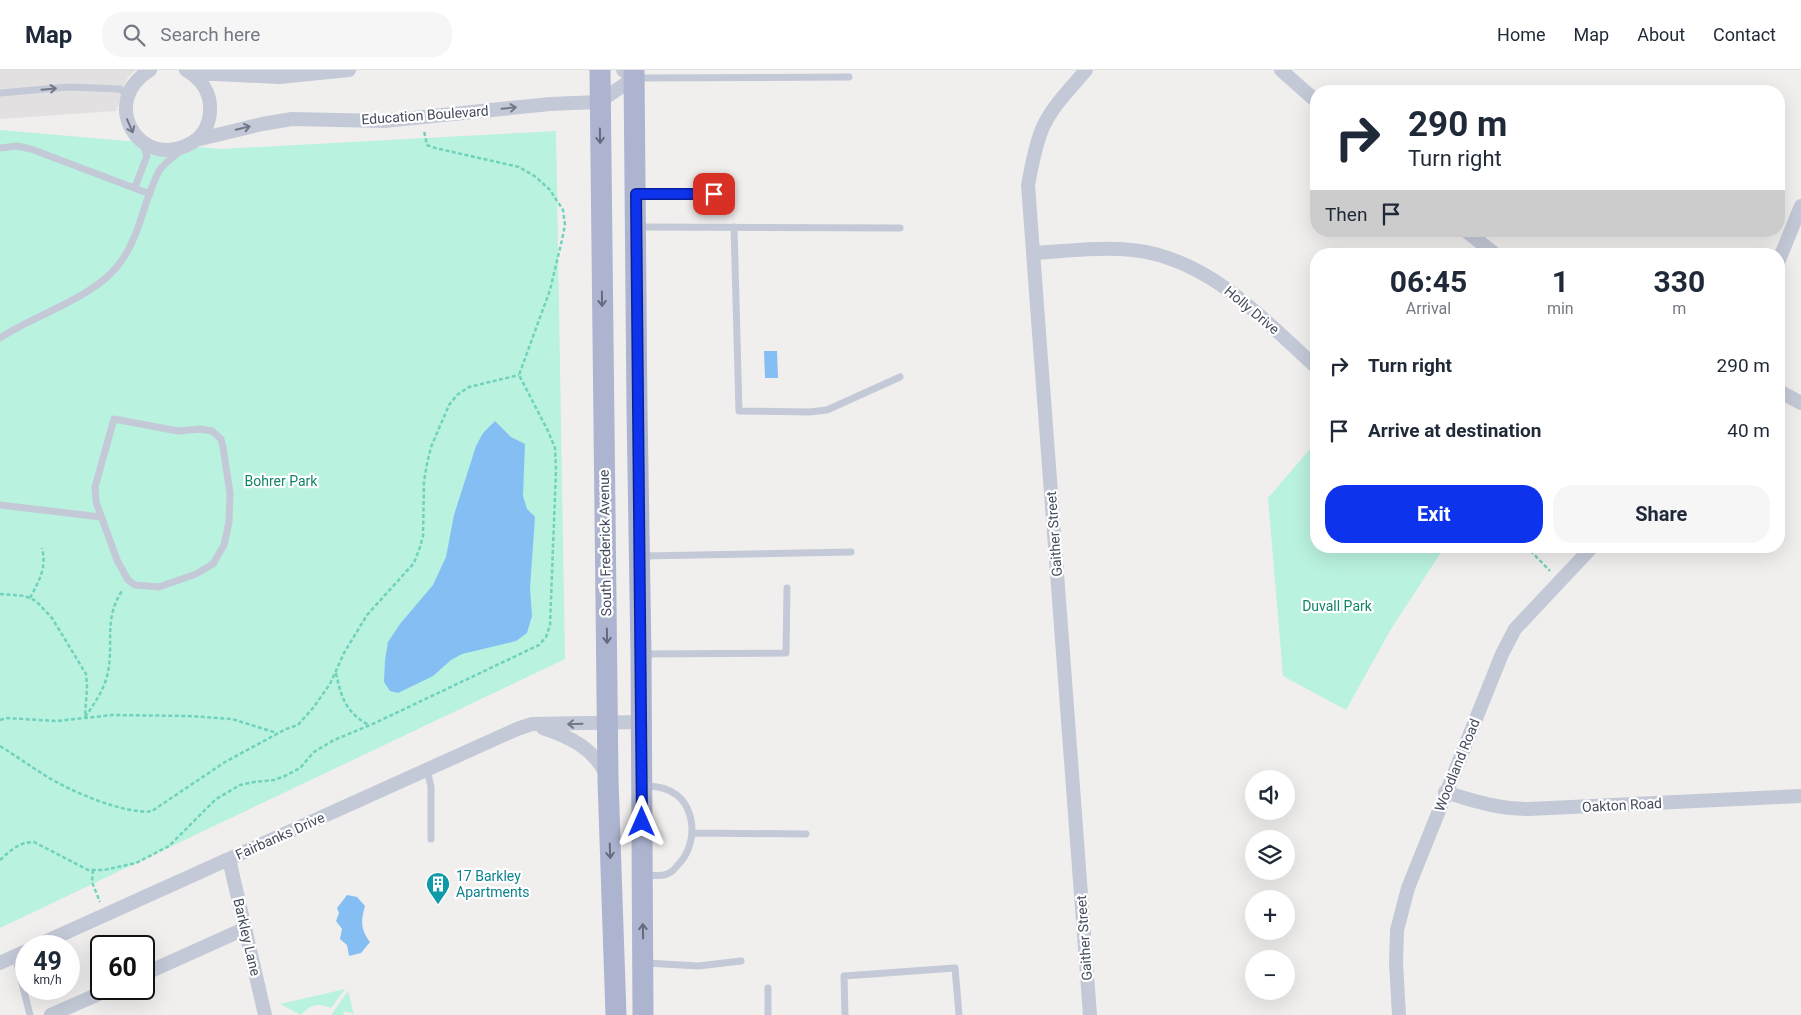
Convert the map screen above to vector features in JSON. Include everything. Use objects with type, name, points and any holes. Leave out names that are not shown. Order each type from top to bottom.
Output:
[{"type":"main road","name":"South Frederick Avenue","points":[[600,70],[608,780],[616,1015]]},
{"type":"main road","points":[[630,73],[636,194],[643,1015]]},
{"type":"street","points":[[150,70],[141,75],[127,95],[125,108],[128,121],[134,133],[143,143],[156,149],[170,151],[184,148],[196,140],[205,130],[210,117],[207,91],[199,80],[189,72]]},
{"type":"street","points":[[189,72],[279,77],[348,70]]},
{"type":"street","name":"Gaither Street","points":[[1086,70],[1057,103],[1043,127],[1034,154],[1028,184],[1090,1015]]},
{"type":"street","points":[[1281,70],[1310,96]]},
{"type":"street","points":[[599,102],[630,73]]},
{"type":"street","name":"Education Boulevard","points":[[196,140],[252,126],[292,119],[384,120],[550,104],[599,102]]},
{"type":"street","points":[[1784,248],[1801,206]]},
{"type":"street","points":[[1474,237],[1487,248]]},
{"type":"street","name":"Holly Drive","points":[[1033,252],[1114,249],[1154,254],[1194,267],[1231,290],[1310,361]]},
{"type":"street","points":[[1785,394],[1801,403]]},
{"type":"street","name":"Woodland Road","points":[[1398,1015],[1397,930],[1408,888],[1502,654],[1515,629],[1586,553]]},
{"type":"street","name":"Fairbanks Drive","points":[[60,935],[525,726],[532,724],[641,722]]},
{"type":"street","points":[[525,726],[541,728],[580,743],[600,763],[608,780]]},
{"type":"street","name":"Oakton Road","points":[[1446,792],[1489,806],[1515,809],[1801,796]]},
{"type":"street","name":"Barkley Lane","points":[[229,859],[265,1015]]},
{"type":"street","points":[[155,969],[244,929]]},
{"type":"street","points":[[0,962],[15,955]]},
{"type":"street","points":[[51,1015],[90,998]]},
{"type":"lane","points":[[630,73],[849,77]]},
{"type":"lane","points":[[0,93],[68,87],[120,89],[127,95]]},
{"type":"lane","points":[[135,187],[147,156],[143,143]]},
{"type":"lane","points":[[0,148],[17,146],[32,149],[150,194]]},
{"type":"lane","points":[[0,338],[87,292],[106,279],[122,260],[131,244],[160,170],[184,148]]},
{"type":"lane","points":[[636,194],[714,194]]},
{"type":"lane","points":[[635,227],[900,228]]},
{"type":"lane","points":[[734,227],[739,411],[809,412],[827,410],[900,377]]},
{"type":"lane","points":[[114,419],[178,430],[200,428],[212,431],[221,439],[230,493],[230,522],[224,545],[213,564],[196,574],[159,588],[135,585],[128,580],[117,560],[101,517],[96,502],[95,487],[114,419]]},
{"type":"lane","points":[[0,505],[101,517]]},
{"type":"lane","points":[[640,556],[851,552]]},
{"type":"lane","points":[[641,654],[786,653],[787,588]]},
{"type":"lane","points":[[427,769],[431,787],[432,839]]},
{"type":"lane","points":[[642,786],[663,788],[681,799],[690,813],[692,833],[689,851],[672,871],[664,875],[642,875]]},
{"type":"lane","points":[[692,833],[806,834]]},
{"type":"lane","points":[[643,963],[698,966],[741,961]]},
{"type":"lane","points":[[846,1015],[844,976],[955,968],[959,1015]]},
{"type":"lane","points":[[768,988],[768,1015]]},
{"type":"lane","points":[[28,1000],[30,1015]]},
{"type":"path","points":[[0,860],[20,844],[34,842],[88,870],[116,868],[136,863],[169,846],[216,799],[240,785],[274,780],[285,776],[300,768],[314,752],[327,744],[539,645],[546,637],[550,625],[556,470],[555,448],[519,375],[550,290],[562,240],[564,210],[550,190],[536,177],[519,167],[427,145],[424,138],[423,117]]},
{"type":"path","points":[[0,746],[47,777],[119,807],[146,812],[152,811],[225,762],[298,725],[330,684],[354,634],[367,615],[414,563],[423,536],[424,480],[427,464],[431,447],[449,405],[457,394],[469,387],[519,375]]},
{"type":"path","points":[[30,598],[45,563],[42,548]]},
{"type":"path","points":[[1533,553],[1560,581]]},
{"type":"path","points":[[85,718],[100,693],[108,672],[110,615],[128,580]]},
{"type":"path","points":[[0,594],[19,594],[30,598],[52,618],[86,674],[85,718]]},
{"type":"path","points":[[336,672],[340,690],[349,710],[359,720],[369,725]]},
{"type":"path","points":[[0,720],[6,718],[57,722],[114,715],[189,716],[232,719],[278,734]]},
{"type":"path","points":[[93,870],[92,882],[98,897]]},
{"type":"shaded area","points":[[0,70],[136,70],[128,77],[116,111],[0,119]]},
{"type":"green space","name":"Bohrer Park","points":[[0,130],[221,149],[556,131],[565,659],[0,928]]},
{"type":"green space","name":"Duvall Park","points":[[1310,449],[1310,553],[1441,553],[1391,629],[1346,710],[1283,676],[1268,498]]},
{"type":"green space","points":[[345,989],[331,1008],[318,1005],[307,1009],[301,1015],[280,1004]]},
{"type":"green space","points":[[348,991],[354,1015],[350,1012],[343,1012],[344,1015],[331,1015]]},
{"type":"water","points":[[764,351],[777,351],[778,378],[765,378]]},
{"type":"water","points":[[495,421],[511,437],[525,444],[523,496],[527,509],[535,517],[530,588],[532,616],[527,633],[516,641],[462,654],[451,660],[433,676],[398,693],[390,691],[384,682],[388,642],[400,624],[433,585],[446,557],[454,515],[476,446],[483,433]]},
{"type":"water","points":[[347,895],[357,897],[365,906],[362,924],[364,933],[370,942],[361,953],[349,956],[347,945],[340,939],[342,929],[336,921],[339,913],[337,908]]},
{"type":"place","name":"17 Barkley Apartments","points":[[438,905]]},
{"type":"route","points":[[642,822],[636,194],[714,194]]}]
